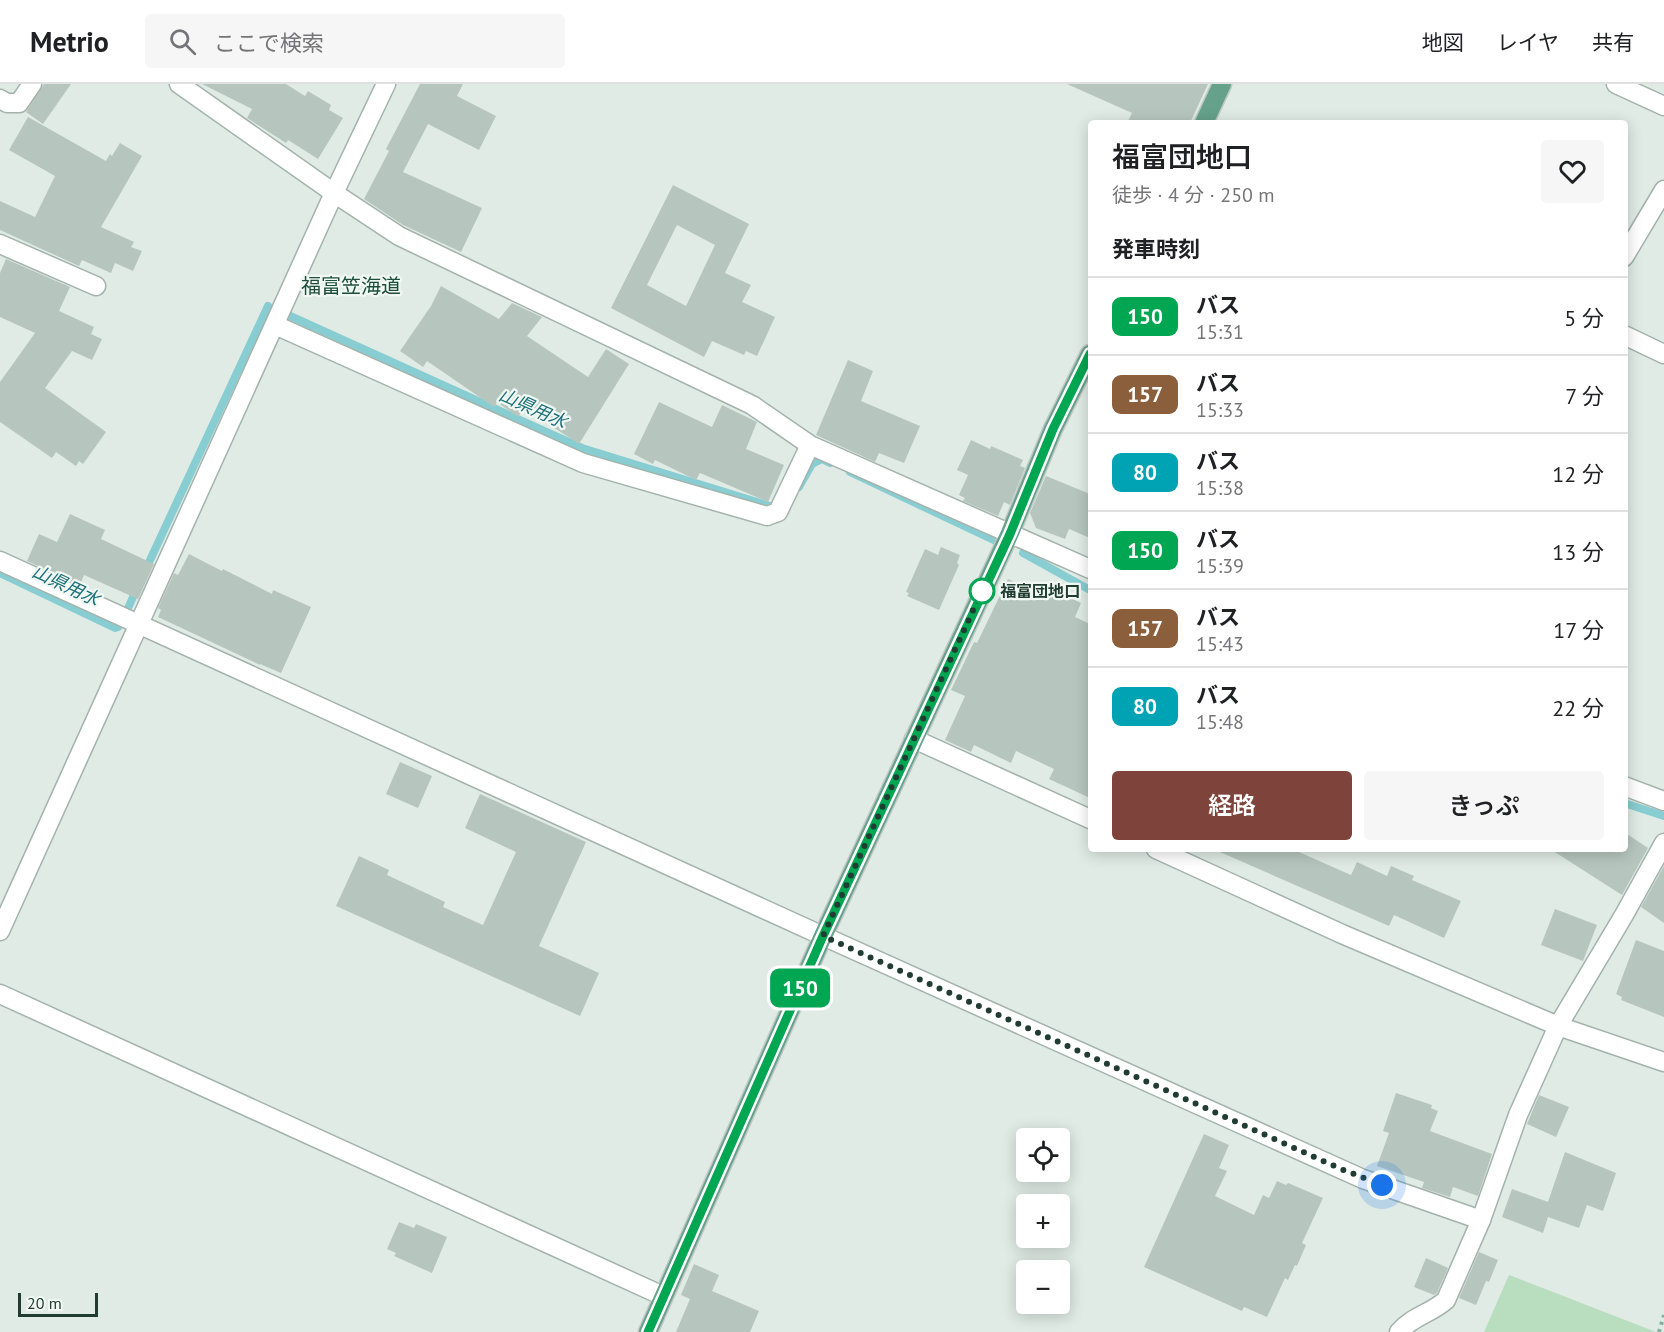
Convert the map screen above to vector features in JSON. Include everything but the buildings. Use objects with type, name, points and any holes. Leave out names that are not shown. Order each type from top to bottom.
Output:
[{"type":"main road","points":[[1205,120],[1222,84]]},
{"type":"main road","points":[[652,1331],[663,1296],[823,936],[1010,534],[1053,429],[1088,358]]},
{"type":"street","points":[[0,99],[7,103],[19,103],[32,84]]},
{"type":"street","points":[[179,84],[399,236],[752,405],[810,445],[1088,568]]},
{"type":"street","points":[[0,931],[334,193],[386,84]]},
{"type":"street","points":[[1616,84],[1664,106]]},
{"type":"street","points":[[1628,250],[1664,190]]},
{"type":"street","points":[[0,244],[96,286]]},
{"type":"street","points":[[275,325],[583,463],[766,516],[778,512],[810,445]]},
{"type":"street","points":[[1628,337],[1664,354]]},
{"type":"street","points":[[0,561],[1363,1179],[1481,1220]]},
{"type":"street","points":[[914,739],[1088,818]]},
{"type":"street","points":[[1628,788],[1664,801]]},
{"type":"street","points":[[1399,1332],[1405,1325],[1438,1307],[1446,1300],[1481,1220],[1518,1116],[1558,1026],[1664,843]]},
{"type":"street","points":[[1163,852],[1342,934],[1558,1026],[1664,1062]]},
{"type":"street","points":[[0,994],[663,1296]]},
{"type":"path","points":[[1659,1332],[1664,1315]]},
{"type":"green space","points":[[1509,1275],[1656,1332],[1484,1332]]},
{"type":"waterway","name":"山県用水","points":[[145,571],[268,306]]},
{"type":"waterway","name":"山県用水","points":[[288,315],[582,448],[773,507]]},
{"type":"waterway","name":"山県用水","points":[[799,487],[812,464],[822,459],[830,463]]},
{"type":"waterway","name":"山県用水","points":[[850,472],[1000,543]]},
{"type":"waterway","name":"山県用水","points":[[1023,553],[1088,589]]},
{"type":"waterway","name":"山県用水","points":[[0,573],[115,628],[118,627]]},
{"type":"waterway","name":"山県用水","points":[[125,615],[137,588]]},
{"type":"waterway","name":"山県用水","points":[[1628,804],[1664,816]]},
{"type":"bus line","name":"150","points":[[648,1332],[823,936],[1010,534],[1053,429],[1088,358]]},
{"type":"place","name":"福富団地口","points":[[982,591]]},
{"type":"district","name":"福富笠海道","points":[[351,286]]},
{"type":"route","points":[[982,591],[823,936],[1363,1179],[1382,1185]]}]
